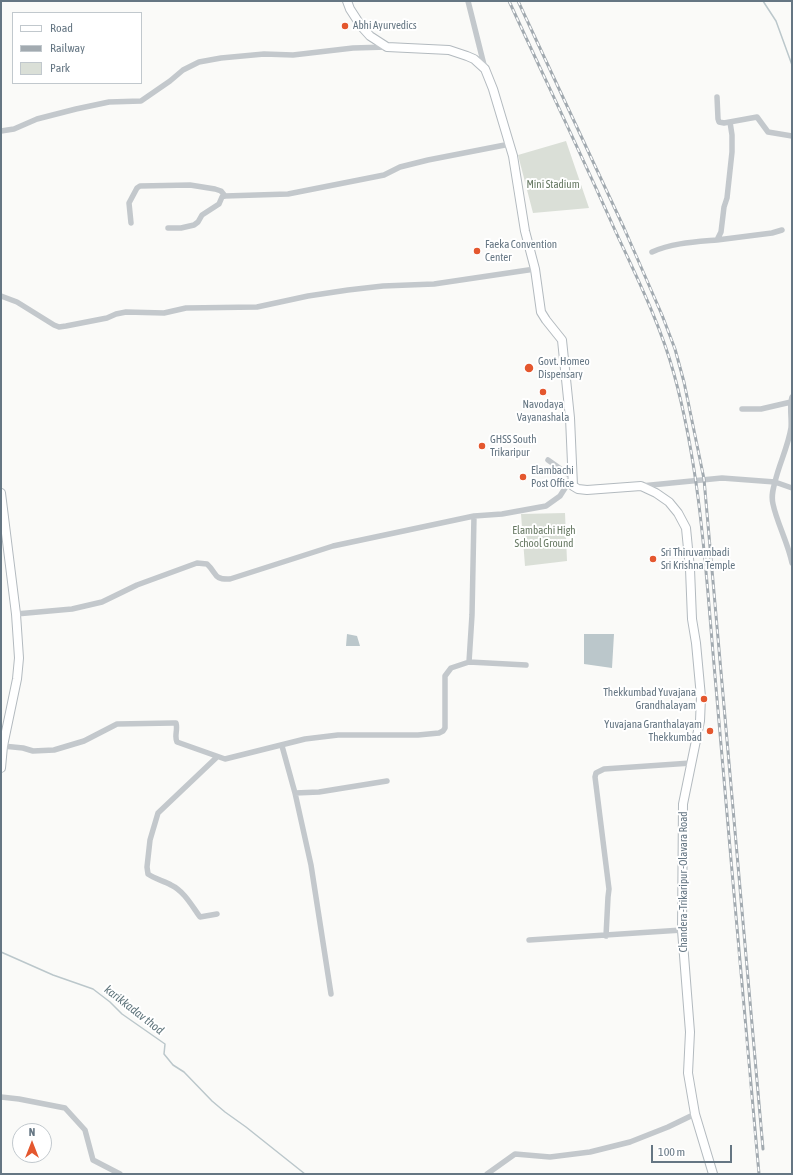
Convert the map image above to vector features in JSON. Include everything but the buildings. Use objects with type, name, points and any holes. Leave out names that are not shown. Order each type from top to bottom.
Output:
[{"type":"main road","points":[[347,1],[350,9],[361,26],[370,36],[387,47],[449,50],[474,60],[485,69],[493,89],[513,156],[525,231],[535,269],[541,312],[562,340],[569,410],[573,486],[578,489],[641,486]]},
{"type":"main road","name":"Chandera -Trikaripur -Olavara Road","points":[[641,486],[656,493],[669,502],[678,513],[686,528],[690,569],[692,619],[696,643],[701,697],[700,721],[683,804],[682,930],[690,1032],[688,1072],[695,1114],[713,1174]]},
{"type":"main road","points":[[1,493],[16,614],[18,665],[17,679],[3,742],[1,768]]},
{"type":"street","points":[[468,1],[485,69]]},
{"type":"street","points":[[1,131],[14,129],[37,119],[76,109],[109,102],[141,101],[170,81],[182,70],[198,62],[221,58],[264,54],[293,55],[345,48],[387,47]]},
{"type":"street","points":[[717,97],[719,122],[724,123],[757,117],[768,132],[792,136]]},
{"type":"street","points":[[717,240],[721,232],[724,207],[727,198],[732,152],[730,122]]},
{"type":"street","points":[[168,228],[181,228],[194,225],[198,222],[202,215],[220,204],[222,197],[225,196],[306,192],[379,176],[428,160],[510,144]]},
{"type":"street","points":[[131,223],[129,203],[140,186],[190,185],[215,189],[221,191],[225,196]]},
{"type":"street","points":[[652,252],[659,248],[685,242],[717,240],[772,233],[782,230]]},
{"type":"street","points":[[1,296],[17,302],[54,325],[60,327],[107,318],[126,312],[164,313],[186,308],[257,307],[308,296],[348,290],[383,286],[434,284],[535,269]]},
{"type":"street","points":[[742,409],[761,409],[791,400],[791,428],[787,449],[778,468],[772,492],[773,503],[792,564]]},
{"type":"street","points":[[16,614],[72,609],[102,602],[137,585],[197,563],[207,564],[215,576],[219,579],[230,579],[333,546],[474,516],[502,514],[546,506],[560,496],[572,477],[548,460]]},
{"type":"street","points":[[641,486],[722,478],[775,482],[792,488]]},
{"type":"street","points":[[469,662],[472,615],[474,516]]},
{"type":"street","points":[[3,742],[33,751],[54,750],[84,741],[118,724],[176,723],[177,742],[225,759],[282,746],[305,739],[338,735],[418,735],[439,733],[445,728],[446,676],[451,668],[469,662],[526,665]]},
{"type":"street","points":[[282,746],[312,865],[331,994]]},
{"type":"street","points":[[217,757],[158,812],[150,840],[147,867],[148,874],[152,877],[171,885],[181,892],[200,917],[217,914]]},
{"type":"street","points":[[606,936],[609,889],[595,777],[596,773],[604,769],[691,763]]},
{"type":"street","points":[[294,793],[319,792],[387,782]]},
{"type":"street","points":[[529,940],[682,930]]},
{"type":"street","points":[[1,1097],[65,1108],[85,1130],[93,1160],[120,1174]]},
{"type":"street","points":[[487,1174],[515,1154],[550,1157],[590,1152],[630,1142],[695,1114]]},
{"type":"green space","name":"Mini Stadium","points":[[566,141],[589,208],[533,213],[518,155]]},
{"type":"green space","name":"Elambachi High School Ground","points":[[565,513],[567,561],[525,566],[521,514]]},
{"type":"shaded area","points":[[347,634],[357,636],[360,646],[346,646]]},
{"type":"shaded area","points":[[584,634],[614,634],[612,668],[584,664]]},
{"type":"waterway","points":[[763,1],[776,21],[792,65]]},
{"type":"waterway","name":"karikkadav thod","points":[[1,952],[53,975],[93,989],[110,1002],[122,1014],[165,1044],[164,1054],[173,1065],[184,1072],[212,1101],[305,1174]]},
{"type":"railway","points":[[509,1],[647,300],[662,336],[674,374],[691,448],[705,562],[759,1174]]},
{"type":"railway","points":[[518,1],[624,228],[662,315],[675,349],[684,382],[704,479],[763,1149]]},
{"type":"place","name":"Abhi Ayurvedics","points":[[345,26]]},
{"type":"place","name":"Faeka Convention Center","points":[[477,251]]},
{"type":"place","name":"Govt. Homeo Dispensary","points":[[529,368]]},
{"type":"place","name":"Navodaya Vayanashala","points":[[543,392]]},
{"type":"place","name":"GHSS South Trikaripur","points":[[482,446]]},
{"type":"place","name":"Elambachi Post Office","points":[[523,477]]},
{"type":"place","name":"Sri Thiruvambadi Sri Krishna Temple","points":[[653,559]]},
{"type":"place","name":"Thekkumbad Yuvajana Grandhalayam","points":[[704,699]]},
{"type":"place","name":"Yuvajana Granthalayam Thekkumbad","points":[[710,731]]}]
